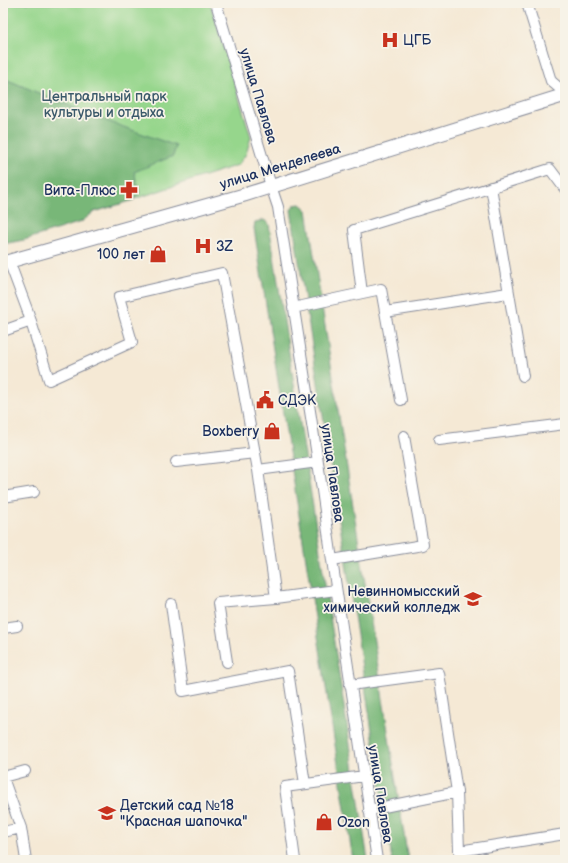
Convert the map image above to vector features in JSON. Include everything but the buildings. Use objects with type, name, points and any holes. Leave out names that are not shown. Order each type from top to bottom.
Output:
[{"type":"main road","name":"улица Менделеева","points":[[6,262],[271,186],[565,94]]},
{"type":"street","name":"улица Павлова","points":[[216,3],[278,207],[318,462],[377,860]]},
{"type":"street","points":[[527,3],[551,81],[565,94]]},
{"type":"street","points":[[362,293],[354,230],[550,169],[565,189]]},
{"type":"street","points":[[491,187],[523,376]]},
{"type":"street","points":[[6,262],[31,321],[49,380],[132,342],[119,298],[222,273],[258,470],[276,598]]},
{"type":"street","points":[[293,308],[380,290],[401,400]]},
{"type":"street","points":[[385,312],[508,293]]},
{"type":"street","points":[[3,331],[31,321]]},
{"type":"street","points":[[439,440],[565,424]]},
{"type":"street","points":[[332,560],[423,545],[404,436]]},
{"type":"street","points":[[176,462],[255,453]]},
{"type":"street","points":[[258,470],[318,462]]},
{"type":"street","points":[[3,496],[34,492]]},
{"type":"street","points":[[227,662],[218,603],[276,598],[336,590]]},
{"type":"street","points":[[171,604],[183,691],[288,671],[305,784]]},
{"type":"street","points":[[3,628],[18,626]]},
{"type":"street","points":[[350,685],[439,673],[457,792],[459,851],[565,834]]},
{"type":"street","points":[[25,772],[3,777],[21,828],[26,860]]},
{"type":"street","points":[[295,860],[285,787],[364,776]]},
{"type":"street","points":[[369,810],[457,792]]},
{"type":"street","points":[[3,832],[21,828]]},
{"type":"green space","name":"Центральный парк культуры и отдыха","points":[[3,3],[210,3],[251,137],[246,154],[238,165],[3,242]]},
{"type":"green space","points":[[3,78],[96,117],[176,146],[173,156],[134,172],[140,193],[134,200],[94,212],[81,222],[24,240],[3,244]]},
{"type":"green space","points":[[300,204],[307,210],[408,860],[392,860],[291,210],[294,205]]},
{"type":"green space","points":[[264,220],[269,224],[368,860],[353,860],[254,228],[255,222]]},
{"type":"place","name":"ЦГБ","points":[[390,40]]},
{"type":"place","name":"Вита-Плюс","points":[[129,190]]},
{"type":"place","name":"3Z","points":[[203,246]]},
{"type":"place","name":"100 лет","points":[[158,254]]},
{"type":"place","name":"СДЭК","points":[[265,400]]},
{"type":"place","name":"Boxberry","points":[[272,431]]},
{"type":"place","name":"Невинномысский химический колледж","points":[[473,599]]},
{"type":"place","name":"Детский сад №18 \"Красная шапочка\"","points":[[107,813]]},
{"type":"place","name":"Ozon","points":[[324,822]]}]
